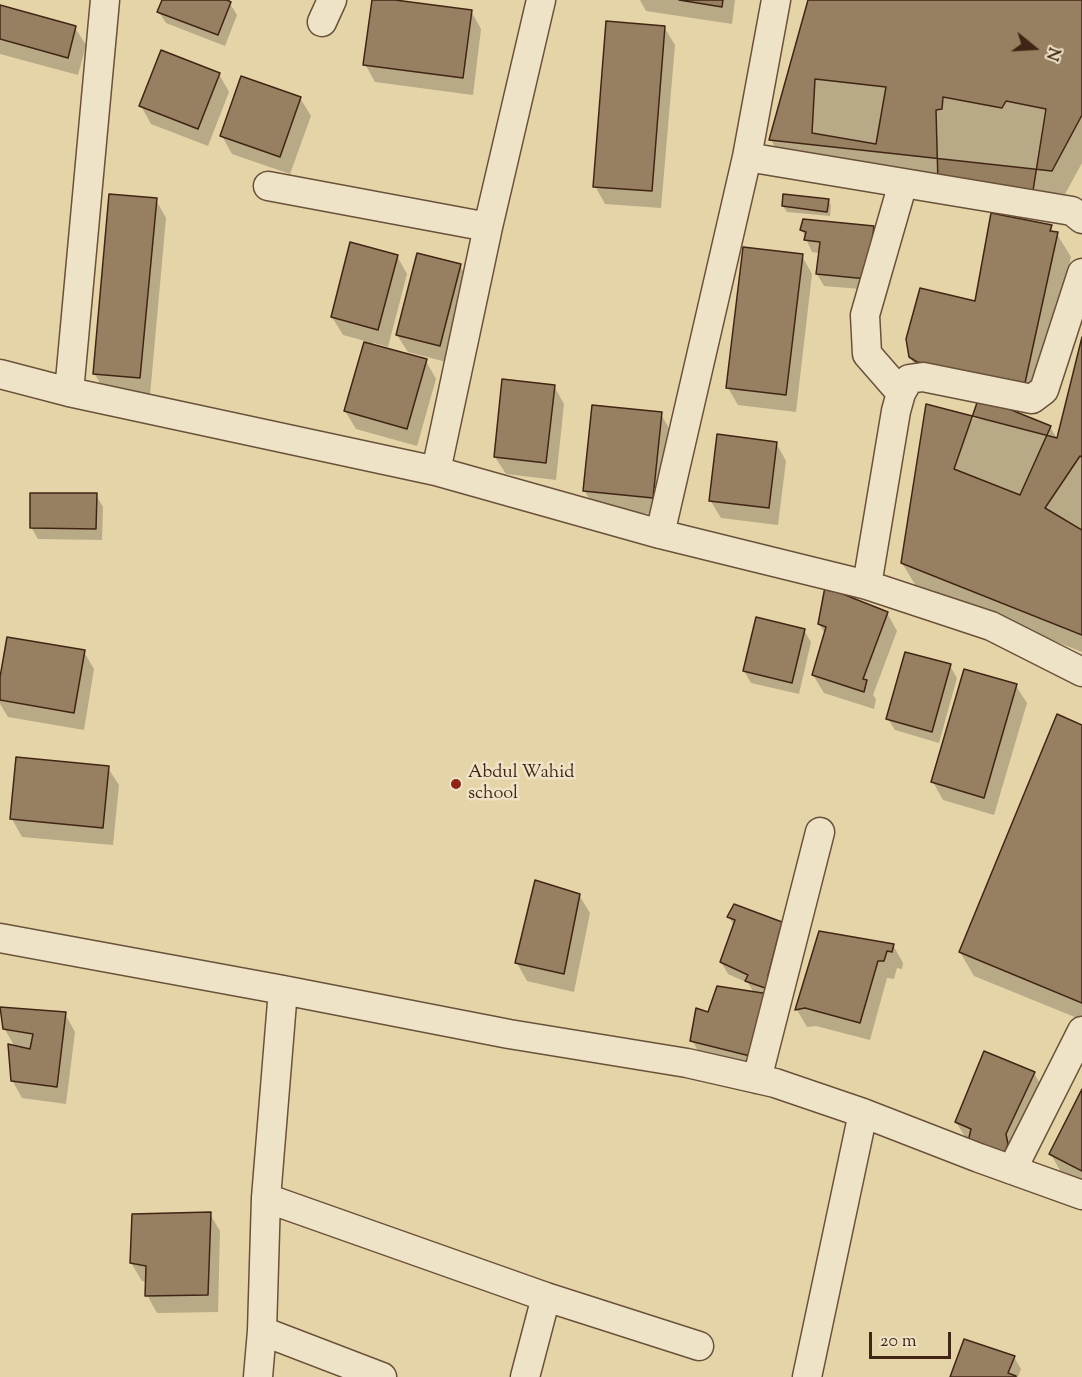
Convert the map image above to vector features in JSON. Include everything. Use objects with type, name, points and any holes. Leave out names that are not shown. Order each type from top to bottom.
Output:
[{"type":"street","points":[[69,392],[105,0]]},
{"type":"street","points":[[436,471],[488,227],[541,0]]},
{"type":"street","points":[[660,534],[747,157],[776,0]]},
{"type":"street","points":[[747,157],[1072,211],[1082,219]]},
{"type":"street","points":[[901,393],[867,354],[865,315],[903,183]]},
{"type":"street","points":[[268,186],[488,227]]},
{"type":"street","points":[[867,585],[896,411],[901,393],[909,379],[923,376],[1032,399],[1044,390],[1082,273]]},
{"type":"street","points":[[0,374],[69,392],[436,471],[660,534],[867,585],[991,626],[1082,672]]},
{"type":"street","points":[[757,1079],[820,832]]},
{"type":"street","points":[[0,939],[509,1034],[687,1063],[757,1079],[863,1113],[1082,1195]]},
{"type":"street","points":[[258,1377],[262,1331],[266,1198],[283,990]]},
{"type":"street","points":[[1012,1170],[1082,1031]]},
{"type":"street","points":[[807,1377],[863,1113]]},
{"type":"street","points":[[266,1198],[546,1297],[699,1346]]},
{"type":"street","points":[[525,1377],[546,1297]]},
{"type":"street","points":[[262,1331],[382,1377]]},
{"type":"building","points":[[162,0],[227,0],[231,2],[218,35],[157,12]]},
{"type":"building","points":[[372,0],[395,0],[472,10],[463,78],[363,65]]},
{"type":"building","points":[[679,0],[723,0],[722,7]]},
{"type":"building","points":[[808,0],[1082,0],[1082,115],[1052,171],[769,140]]},
{"type":"building","points":[[0,5],[76,26],[68,58],[0,39]]},
{"type":"building","points":[[606,21],[665,26],[652,191],[593,187]]},
{"type":"building","points":[[161,50],[220,73],[198,129],[139,106]]},
{"type":"building","points":[[241,76],[301,97],[280,157],[220,136]]},
{"type":"building","points":[[815,79],[886,87],[876,144],[812,133]]},
{"type":"building","points":[[943,97],[1002,108],[1006,101],[1046,109],[1032,197],[938,183],[936,110],[942,109]]},
{"type":"building","points":[[109,194],[157,198],[140,378],[93,374]]},
{"type":"building","points":[[783,194],[829,199],[827,212],[782,206]]},
{"type":"building","points":[[991,213],[1052,225],[1050,231],[1058,232],[1025,383],[917,362],[909,357],[906,339],[920,288],[975,301]]},
{"type":"building","points":[[803,219],[874,226],[867,279],[816,274],[820,242],[804,240],[806,232],[800,230]]},
{"type":"building","points":[[350,242],[398,255],[378,330],[331,317]]},
{"type":"building","points":[[743,247],[803,254],[786,395],[726,388]]},
{"type":"building","points":[[417,253],[461,264],[440,346],[396,335]]},
{"type":"building","points":[[1082,337],[1082,635],[901,563],[926,404],[1057,438]]},
{"type":"building","points":[[364,342],[427,359],[407,429],[344,411]]},
{"type":"building","points":[[502,379],[555,385],[546,463],[494,457]]},
{"type":"building","points":[[979,397],[1051,426],[1020,495],[954,469]]},
{"type":"building","points":[[592,405],[662,412],[653,498],[583,491]]},
{"type":"building","points":[[717,434],[777,442],[769,508],[709,501]]},
{"type":"building","points":[[1080,456],[1082,457],[1082,530],[1045,508]]},
{"type":"building","points":[[30,493],[97,493],[96,529],[30,528]]},
{"type":"building","points":[[825,587],[888,612],[863,679],[867,680],[864,692],[812,675],[826,627],[818,624]]},
{"type":"building","points":[[756,617],[805,629],[792,683],[743,671]]},
{"type":"building","points":[[7,637],[85,650],[74,713],[0,700],[0,677]]},
{"type":"building","points":[[905,652],[951,664],[932,732],[886,719]]},
{"type":"building","points":[[964,669],[1017,684],[984,798],[931,782]]},
{"type":"building","points":[[1057,714],[1082,725],[1082,1003],[959,952]]},
{"type":"building","points":[[16,757],[109,766],[103,828],[10,819]]},
{"type":"building","points":[[535,880],[580,894],[564,974],[515,963]]},
{"type":"building","points":[[734,904],[782,922],[768,976],[773,978],[768,989],[745,981],[748,975],[720,962],[735,920],[727,917]]},
{"type":"building","points":[[819,931],[894,944],[892,952],[887,951],[884,961],[878,961],[860,1023],[805,1008],[795,1010]]},
{"type":"building","points":[[717,986],[769,994],[754,1057],[690,1041],[696,1008],[708,1012]]},
{"type":"building","points":[[0,1007],[66,1012],[57,1087],[11,1081],[8,1044],[30,1049],[33,1034],[3,1029]]},
{"type":"building","points":[[984,1051],[1035,1072],[1006,1134],[1008,1144],[1004,1155],[967,1146],[971,1129],[955,1122]]},
{"type":"building","points":[[1082,1089],[1082,1171],[1049,1154]]},
{"type":"building","points":[[211,1212],[208,1295],[145,1296],[146,1266],[130,1263],[132,1214]]},
{"type":"building","points":[[964,1339],[1015,1356],[1008,1373],[1016,1377],[950,1377]]},
{"type":"place","name":"Abdul Wahid school","points":[[456,784]]}]
